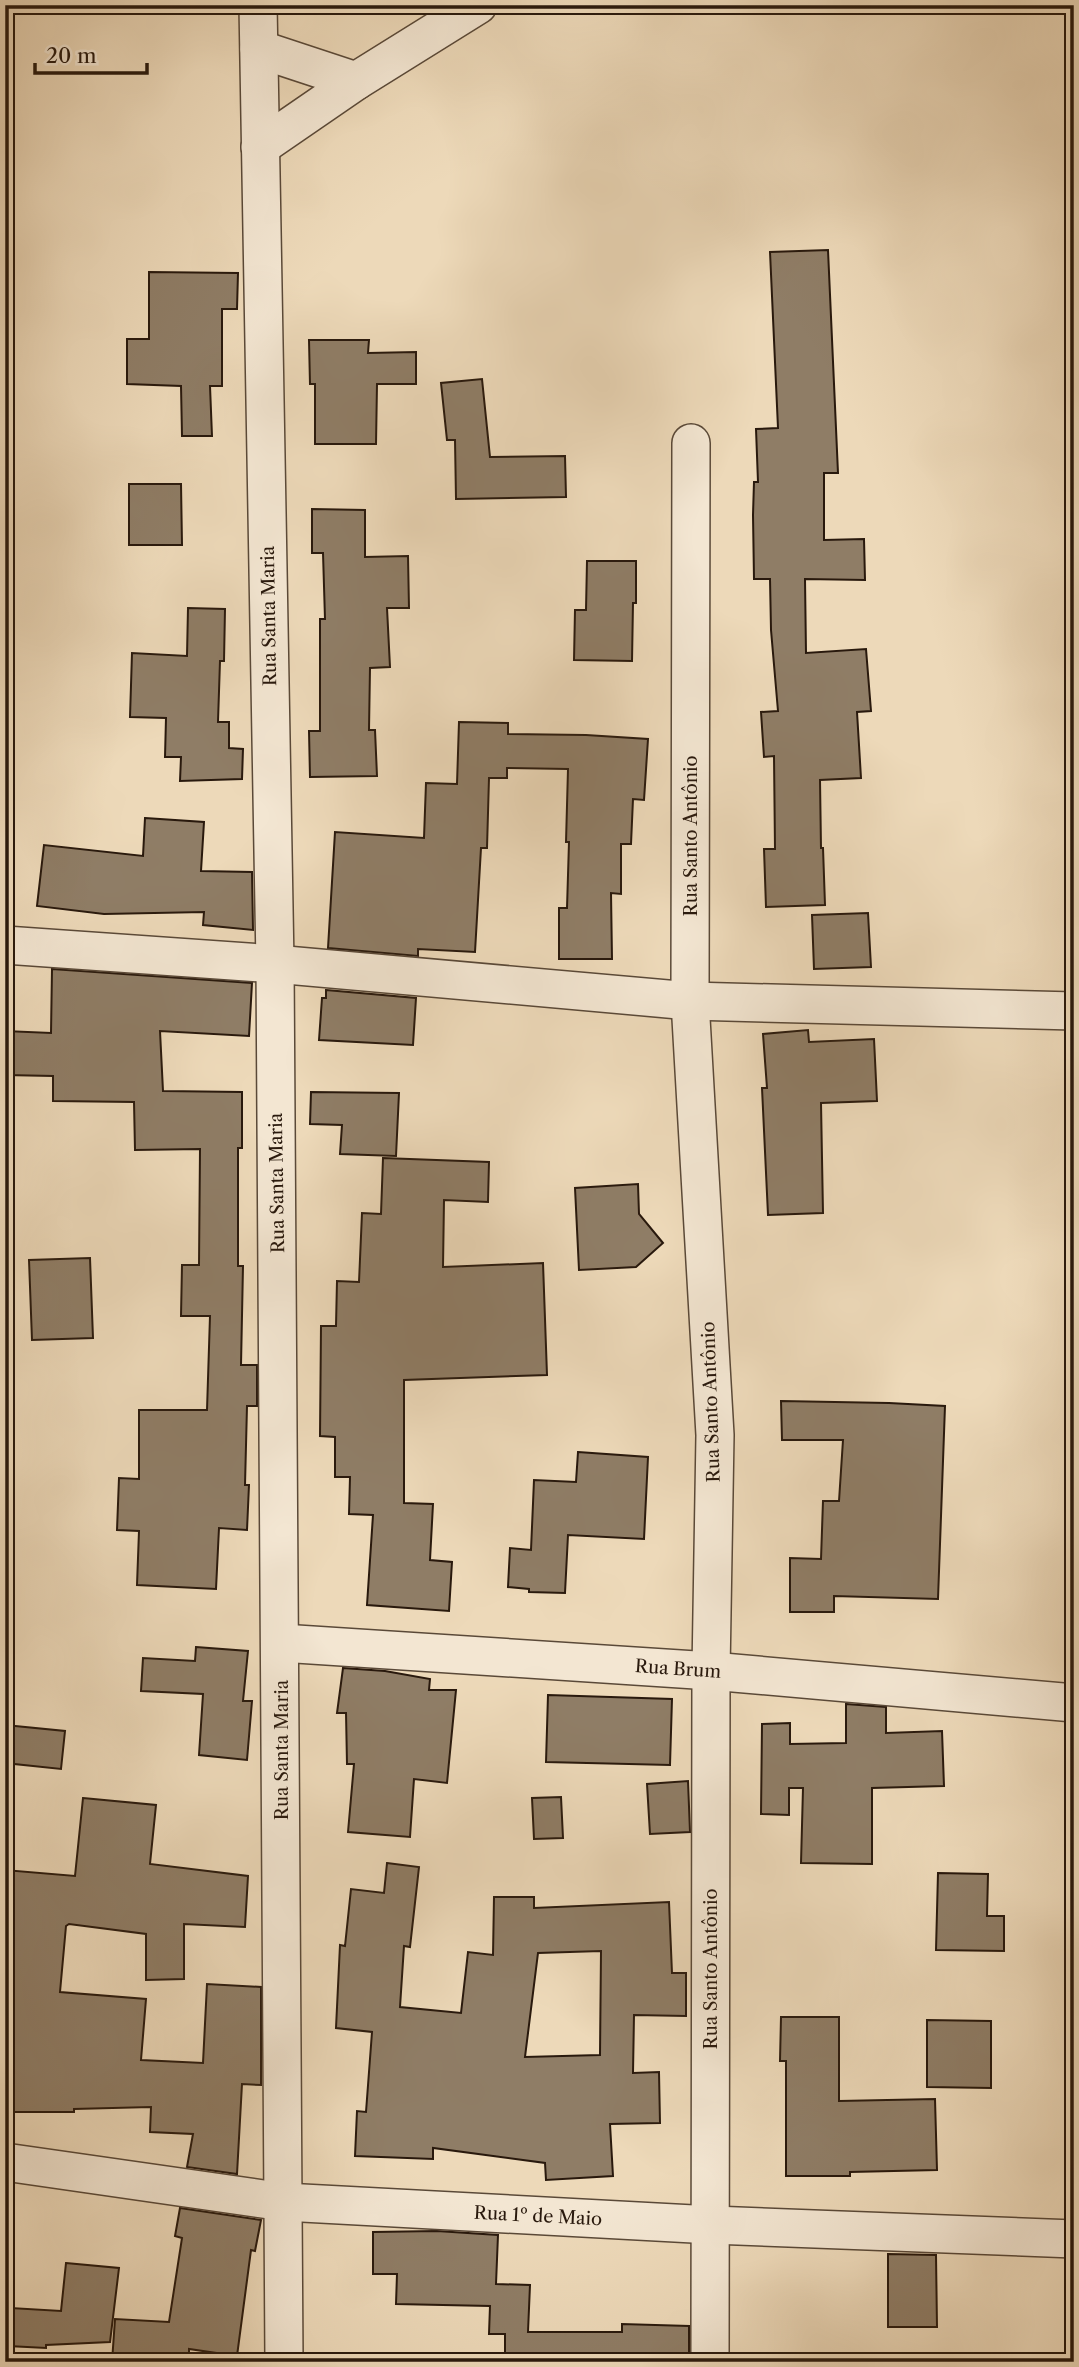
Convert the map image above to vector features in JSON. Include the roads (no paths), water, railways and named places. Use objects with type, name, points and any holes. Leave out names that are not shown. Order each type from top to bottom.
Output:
[{"type":"street","name":"Rua Santa Maria","points":[[258,5],[275,964],[284,2362]]},
{"type":"street","points":[[260,147],[356,81],[478,5]]},
{"type":"street","points":[[259,49],[356,81]]},
{"type":"street","name":"Rua Santo Antônio","points":[[691,443],[690,1001],[715,1435],[711,1671],[710,2362]]},
{"type":"street","points":[[5,945],[275,964],[690,1001],[1074,1011]]},
{"type":"street","name":"Rua Brum","points":[[281,1643],[711,1671],[1074,1703]]},
{"type":"street","name":"Rua 1º de Maio","points":[[5,2162],[284,2202],[712,2225],[1074,2239]]}]
